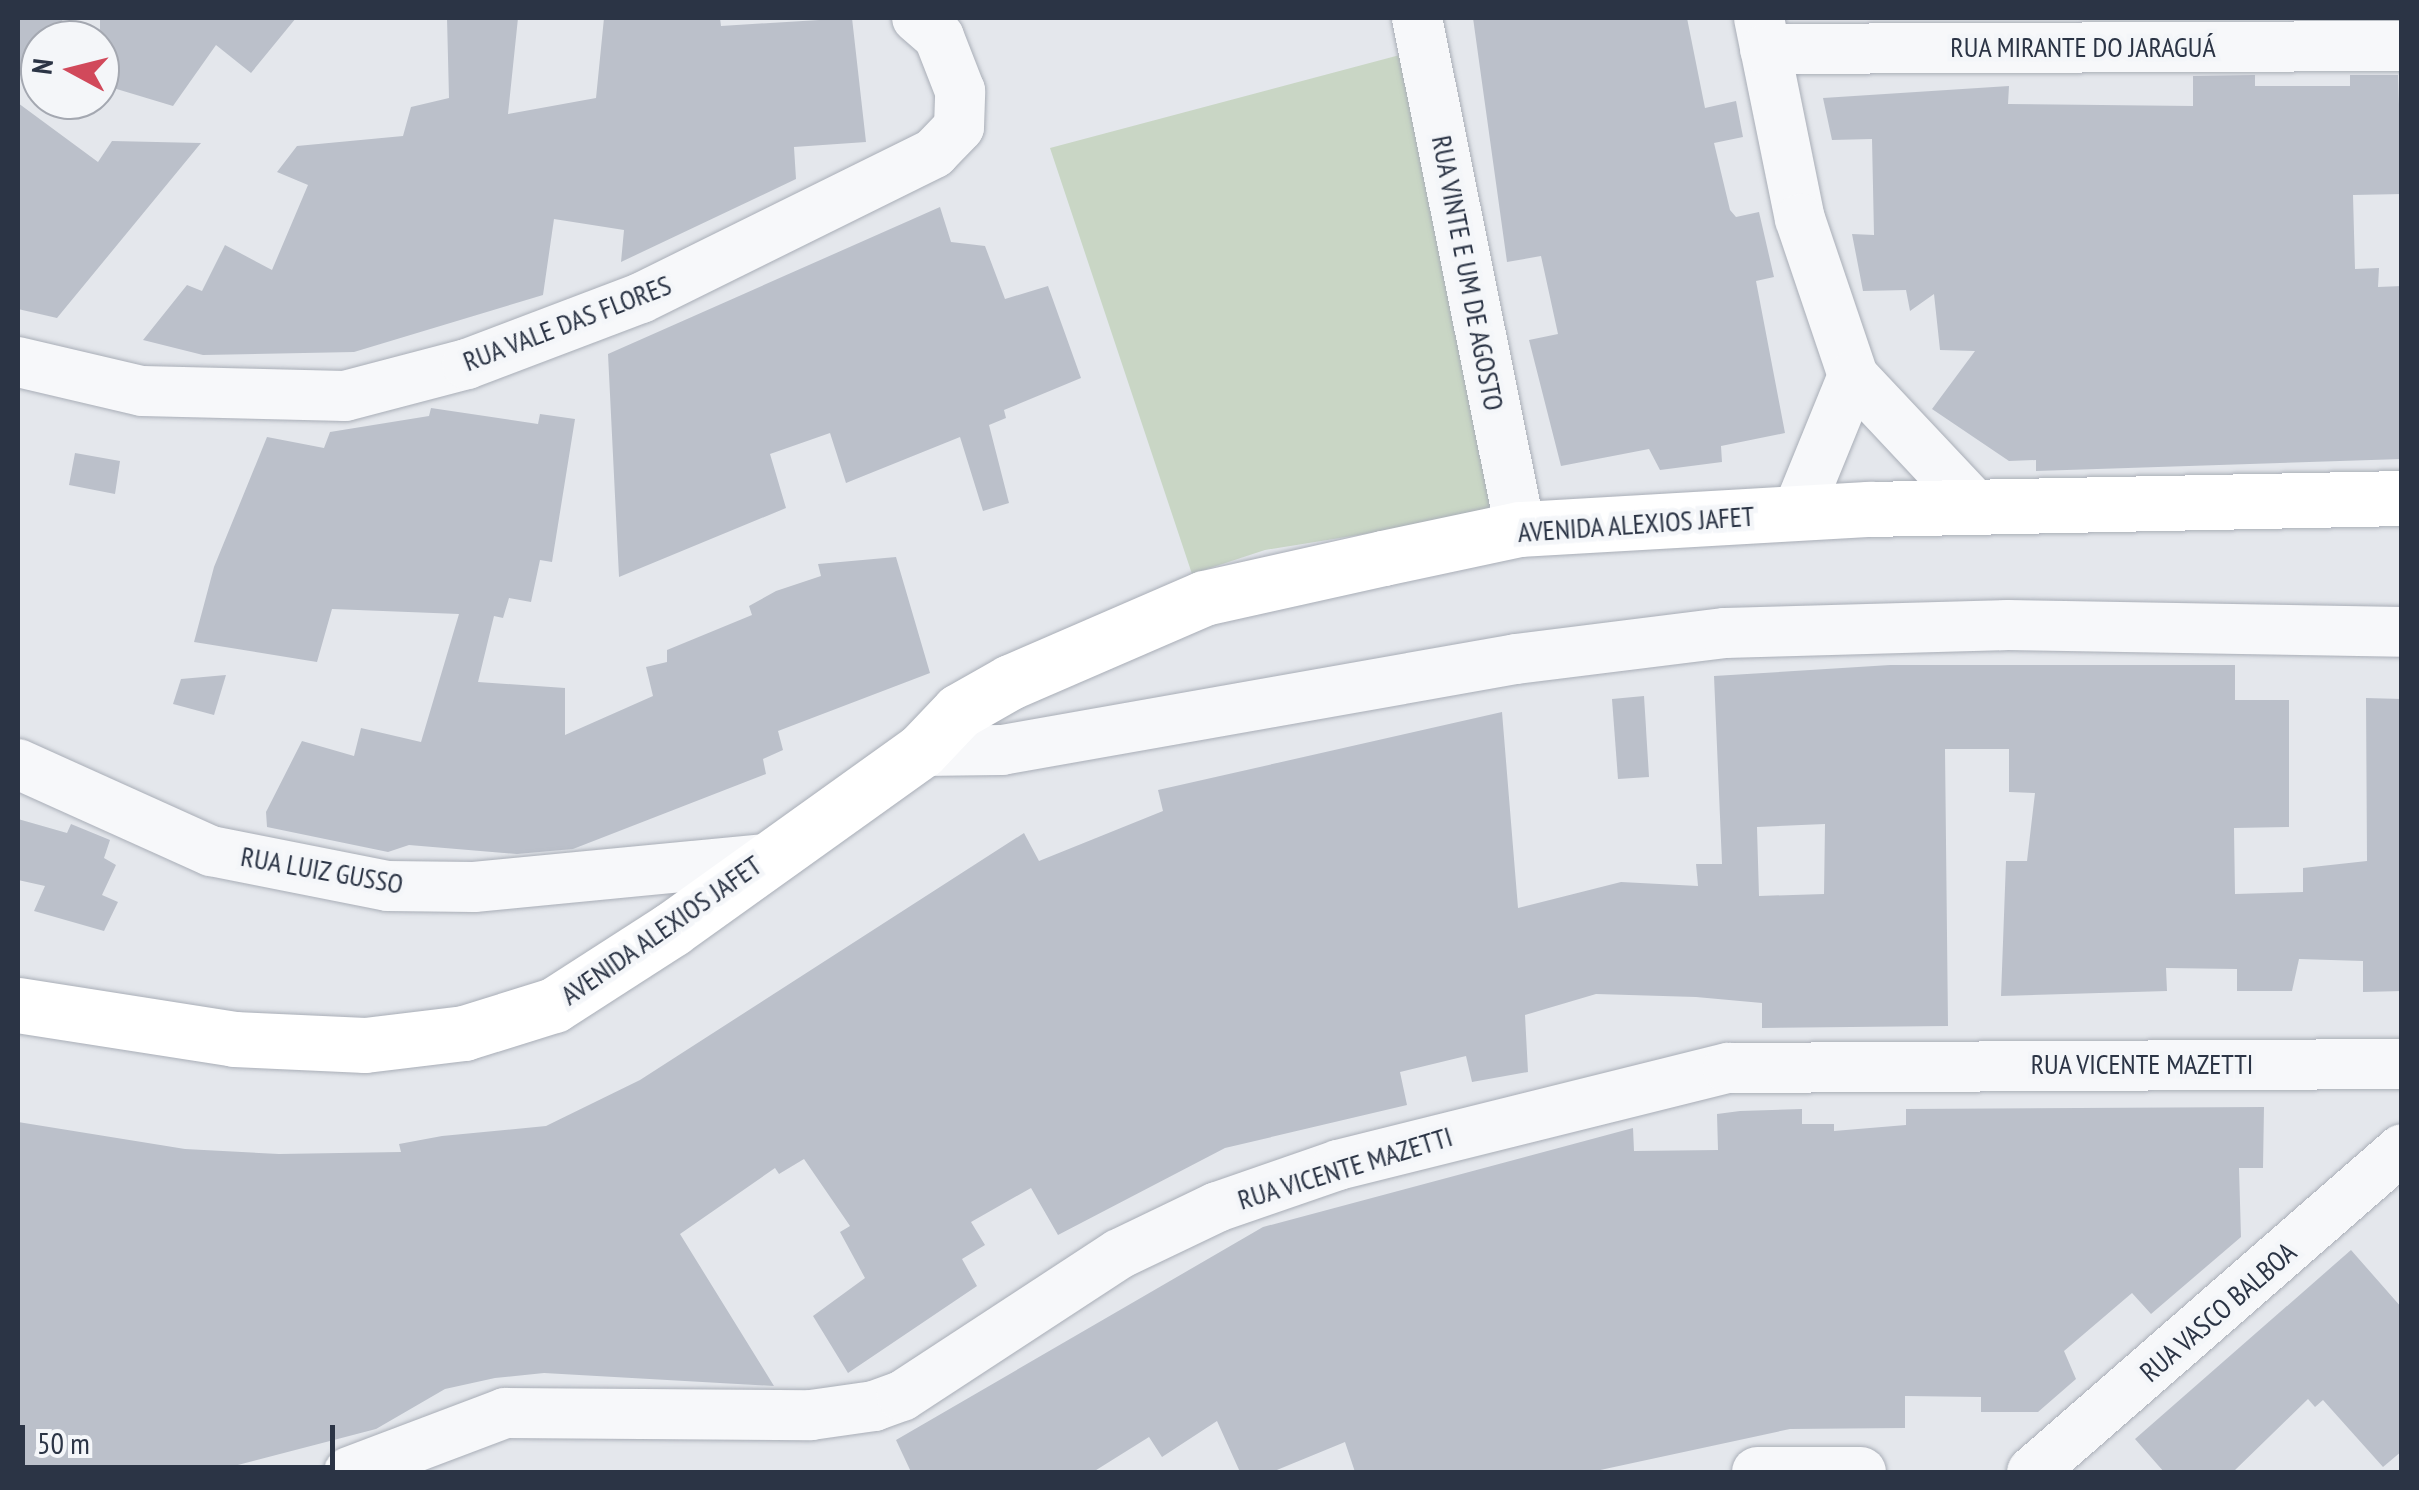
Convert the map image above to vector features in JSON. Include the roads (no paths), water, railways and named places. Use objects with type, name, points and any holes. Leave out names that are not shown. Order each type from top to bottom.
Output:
[{"type":"main road","name":"AVENIDA ALEXIOS JAFET","points":[[18,1004],[234,1039],[366,1045],[464,1033],[554,1004],[920,751],[959,711],[1010,682],[1204,598],[1520,529],[1796,514],[2402,498]]},
{"type":"street","name":"RUA VALE DAS FLORES","points":[[18,362],[142,391],[345,396],[467,364],[640,298],[934,153],[959,127],[960,92],[940,37],[917,18]]},
{"type":"street","name":"RUA VINTE E UM DE AGOSTO","points":[[1416,18],[1520,529]]},
{"type":"street","name":"RUA MIRANTE DO JARAGUÁ","points":[[1762,33],[2402,46]]},
{"type":"street","points":[[1762,33],[1800,219],[1853,376],[1977,508]]},
{"type":"street","points":[[1796,514],[1853,376]]},
{"type":"street","points":[[920,751],[1002,750],[1516,658],[1725,633],[2008,624],[2402,632]]},
{"type":"street","name":"RUA LUIZ GUSSO","points":[[18,764],[210,850],[388,886],[474,888],[764,859]]},
{"type":"street","name":"RUA VICENTE MAZETTI","points":[[348,1472],[505,1413],[811,1416],[874,1406],[902,1396],[1118,1254],[1217,1208],[1338,1166],[1728,1068],[2402,1064]]},
{"type":"street","name":"RUA VASCO BALBOA","points":[[2032,1472],[2402,1149]]},
{"type":"street","points":[[1756,1472],[1861,1472]]}]
